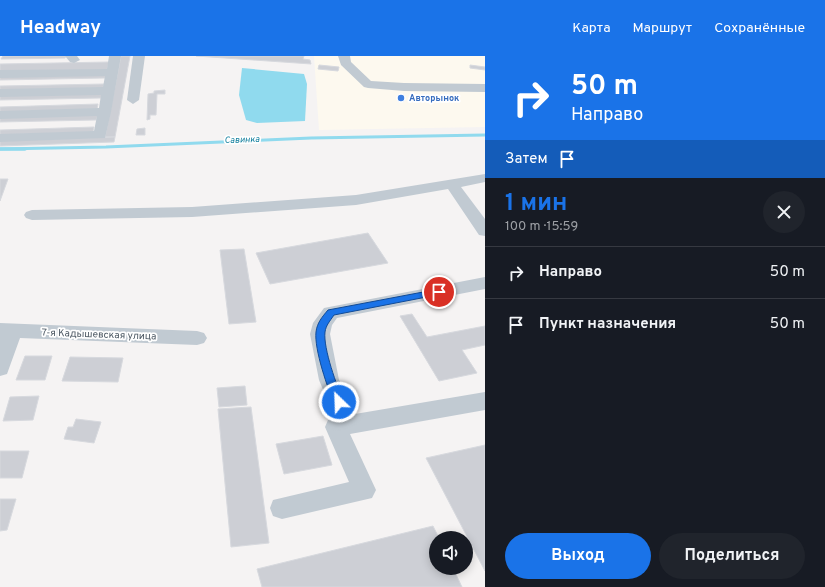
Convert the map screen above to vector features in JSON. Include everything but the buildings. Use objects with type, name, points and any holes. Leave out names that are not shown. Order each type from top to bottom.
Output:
[{"type":"street","points":[[133,100],[139,56]]},
{"type":"street","points":[[344,56],[345,63],[368,84],[404,87],[485,88]]},
{"type":"street","points":[[58,61],[75,59]]},
{"type":"street","points":[[0,74],[112,62],[105,86],[105,112],[100,135],[0,138]]},
{"type":"street","points":[[0,84],[105,86]]},
{"type":"street","points":[[0,93],[105,86]]},
{"type":"street","points":[[0,104],[96,102]]},
{"type":"street","points":[[0,115],[105,112]]},
{"type":"street","points":[[0,127],[91,124]]},
{"type":"street","points":[[32,215],[192,212],[356,200],[485,178]]},
{"type":"street","points":[[452,184],[485,231]]},
{"type":"street","points":[[349,425],[329,380],[320,334],[323,323],[331,313],[485,283]]},
{"type":"street","points":[[0,368],[7,331]]},
{"type":"street","name":"7-я Кадышевская улица","points":[[7,331],[197,338]]},
{"type":"street","points":[[282,508],[364,490],[336,427],[485,401]]},
{"type":"shaded area","name":"Авторынок","points":[[314,56],[485,56],[485,127],[319,130]]},
{"type":"water","points":[[242,68],[304,74],[307,84],[305,121],[257,123],[246,120],[239,95]]},
{"type":"waterway","name":"Савинка","points":[[25,149],[0,149],[106,147],[311,138],[485,135]]},
{"type":"place","name":"Авторынок","points":[[401,98]]},
{"type":"route","points":[[339,402],[329,380],[320,334],[323,323],[331,313],[439,292]]}]
